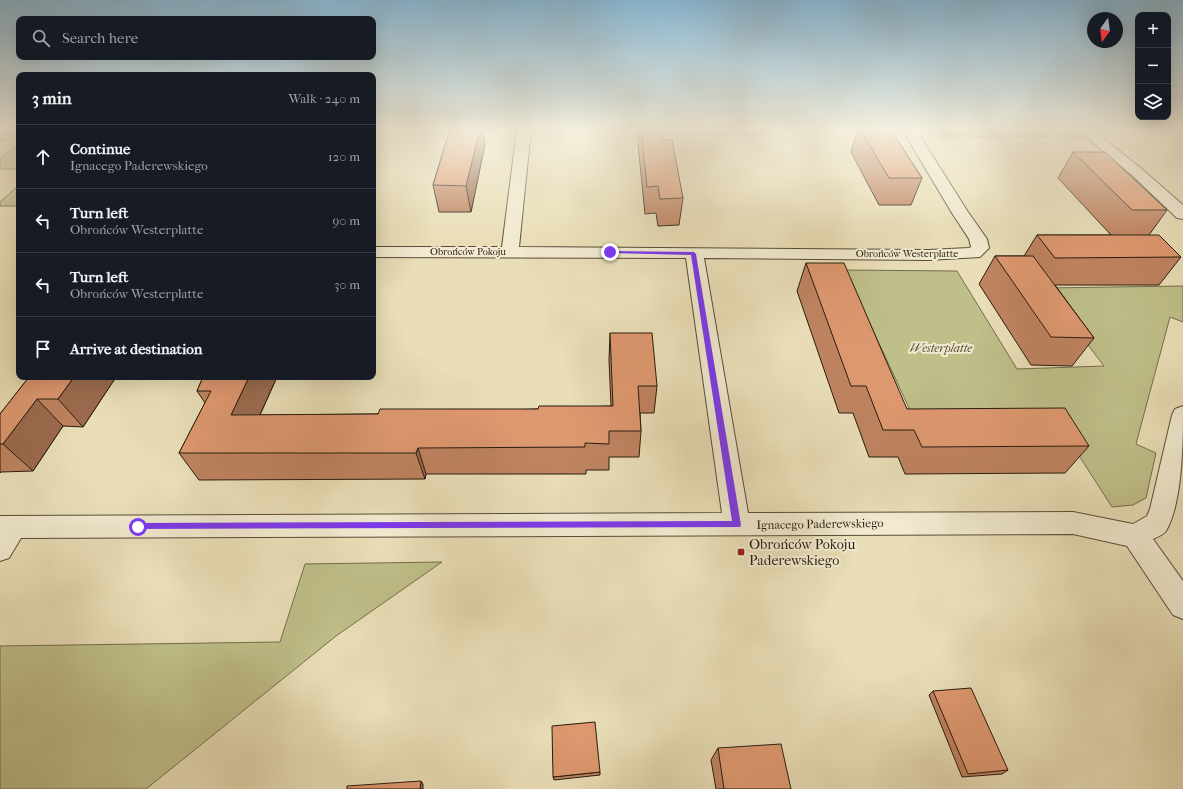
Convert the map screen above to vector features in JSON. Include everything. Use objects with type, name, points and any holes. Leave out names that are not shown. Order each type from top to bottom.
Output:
[{"type":"street","name":"Obrońców Pokoju","points":[[376,252],[510,252],[521,166]]},
{"type":"street","name":"Obrońców Westerplatte","points":[[510,252],[958,255],[974,253],[980,248],[978,240],[931,166]]},
{"type":"street","points":[[1129,166],[1183,214]]},
{"type":"street","points":[[694,254],[737,525]]},
{"type":"street","points":[[1183,415],[1163,509],[1156,524],[1135,536],[1183,605]]},
{"type":"street","name":"Ignacego Paderewskiego","points":[[7,527],[1073,523],[1135,536]]},
{"type":"street","points":[[0,549],[7,527]]},
{"type":"green space","points":[[0,166],[16,166],[16,169],[0,169]]},
{"type":"green space","points":[[16,188],[16,206],[0,206],[0,202]]},
{"type":"green space","name":"Westerplatte","points":[[845,270],[957,271],[1017,369],[1104,366],[1045,288],[1183,286],[1183,322],[1170,317],[1136,444],[1156,453],[1146,498],[1133,505],[1112,507],[1058,423],[916,423]]},
{"type":"green space","points":[[442,562],[336,636],[146,789],[0,789],[0,646],[280,642],[305,564]]},
{"type":"building","points":[[439,166],[471,166],[466,186],[433,185]]},
{"type":"building","points":[[645,166],[677,166],[683,198],[660,199],[658,186],[647,187]]},
{"type":"building","points":[[882,166],[914,166],[922,178],[889,178]]},
{"type":"building","points":[[1087,166],[1120,166],[1167,210],[1132,210]]},
{"type":"building","points":[[1037,235],[1159,235],[1181,257],[1055,258]]},
{"type":"building","points":[[995,256],[1033,256],[1094,338],[1051,337]]},
{"type":"building","points":[[806,263],[844,263],[907,409],[1065,408],[1089,446],[922,447],[914,430],[883,430],[866,386],[851,386]]},
{"type":"building","points":[[610,333],[652,333],[657,386],[638,386],[641,431],[609,431],[609,444],[585,443],[585,447],[418,448],[416,453],[179,453],[211,391],[197,391],[202,380],[248,380],[231,415],[378,414],[380,409],[538,409],[539,406],[613,406]]},
{"type":"building","points":[[27,380],[72,380],[58,399],[37,399],[3,444],[0,444],[0,414]]},
{"type":"building","points":[[971,688],[1008,770],[968,774],[933,691]]},
{"type":"building","points":[[595,722],[600,772],[553,777],[552,726]]},
{"type":"building","points":[[781,744],[791,789],[724,789],[718,748]]},
{"type":"building","points":[[421,781],[420,789],[347,789],[347,786]]},
{"type":"place","name":"Obrońców Pokoju Paderewskiego","points":[[741,552]]},
{"type":"route","points":[[138,527],[737,525],[694,254],[610,252]]}]
